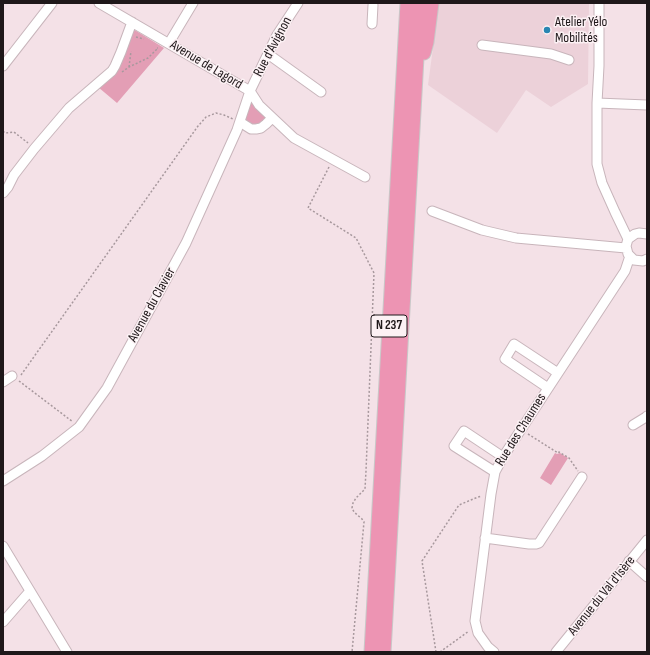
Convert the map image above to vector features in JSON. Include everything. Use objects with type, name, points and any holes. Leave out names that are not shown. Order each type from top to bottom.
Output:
[{"type":"highway","name":"N 237","points":[[378,651],[407,3]]},
{"type":"highway","name":"N 237","points":[[378,651],[420,3]]},
{"type":"highway","points":[[415,93],[426,42],[432,3]]},
{"type":"street","points":[[3,65],[52,3]]},
{"type":"street","name":"Avenue de Lagord","points":[[99,3],[250,91],[259,105],[294,138],[365,177]]},
{"type":"street","points":[[169,43],[193,3]]},
{"type":"street","name":"Rue d'Avignon","points":[[250,91],[277,35],[298,3]]},
{"type":"street","points":[[599,3],[597,164],[602,183],[617,217],[637,255]]},
{"type":"street","points":[[372,24],[373,4]]},
{"type":"street","points":[[3,193],[14,175],[34,149],[69,108],[112,70],[121,52],[132,22]]},
{"type":"street","points":[[482,45],[551,54],[569,60]]},
{"type":"street","points":[[268,54],[321,92]]},
{"type":"street","name":"Avenue du Clavier","points":[[3,481],[42,456],[79,427],[107,388],[186,243],[240,122],[250,91]]},
{"type":"street","points":[[597,103],[647,105]]},
{"type":"street","points":[[240,122],[251,129],[256,129],[261,128],[272,118]]},
{"type":"street","points":[[432,211],[482,230],[516,238],[637,255]]},
{"type":"street","points":[[617,217],[637,233]]},
{"type":"street","points":[[637,255],[631,236],[637,233],[647,234]]},
{"type":"street","name":"Rue des Chaumes","points":[[494,652],[482,640],[478,633],[475,613],[495,472],[521,429],[637,255]]},
{"type":"street","points":[[548,388],[505,358],[514,344],[558,373]]},
{"type":"street","points":[[3,382],[12,376]]},
{"type":"street","points":[[633,425],[647,416]]},
{"type":"street","points":[[495,472],[454,446],[464,431],[503,457]]},
{"type":"street","points":[[485,538],[529,544],[539,543],[582,477]]},
{"type":"street","name":"Avenue du Val d'Isère","points":[[556,652],[647,540]]},
{"type":"street","points":[[3,546],[67,652]]},
{"type":"street","points":[[629,562],[647,577]]},
{"type":"street","points":[[3,622],[30,591]]},
{"type":"path","points":[[127,35],[145,40]]},
{"type":"path","points":[[117,76],[129,67],[148,58],[158,48]]},
{"type":"path","points":[[129,67],[132,49]]},
{"type":"path","points":[[130,61],[136,64]]},
{"type":"path","points":[[79,427],[17,380],[206,116],[216,113],[240,122]]},
{"type":"path","points":[[3,131],[5,133],[14,132],[34,149]]},
{"type":"path","points":[[333,160],[308,208],[356,238],[374,273],[365,489],[356,498],[352,508],[364,522],[352,652]]},
{"type":"path","points":[[521,429],[558,453],[559,452],[569,458],[582,477]]},
{"type":"path","points":[[436,652],[422,560],[459,505],[478,497],[491,494]]},
{"type":"path","points":[[440,652],[476,627]]},
{"type":"shaded area","points":[[439,3],[589,3],[588,84],[551,107],[526,90],[497,133],[428,85]]},
{"type":"shaded area","points":[[133,29],[164,48],[117,103],[98,87]]},
{"type":"shaded area","points":[[250,91],[272,118],[261,128],[240,122]]},
{"type":"shaded area","points":[[555,453],[560,453],[568,458],[551,485],[540,478]]},
{"type":"place","name":"Atelier Yélo Mobilités","points":[[547,30]]}]
